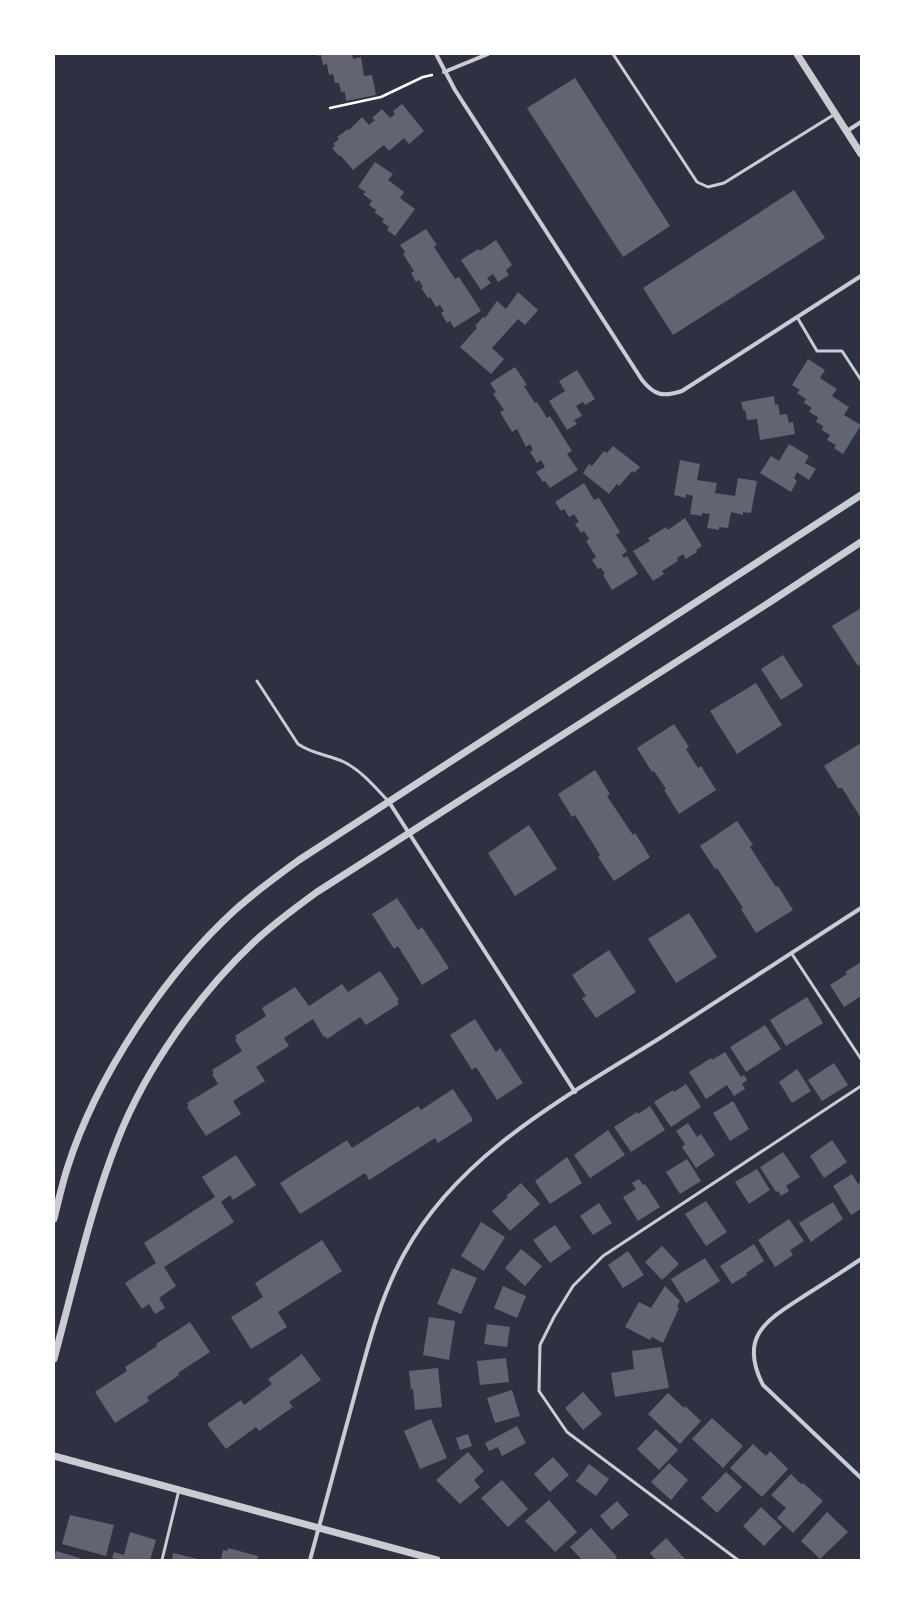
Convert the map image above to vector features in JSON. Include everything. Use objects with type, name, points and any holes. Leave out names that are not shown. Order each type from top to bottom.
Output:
[{"type":"street","points":[[436,54],[444,72],[649,389],[659,394],[671,395],[682,391],[861,276]]},
{"type":"street","points":[[444,72],[488,54]]},
{"type":"street","points":[[797,54],[861,154]]},
{"type":"street","points":[[847,131],[861,122]]},
{"type":"street","points":[[54,1219],[67,1168],[96,1100],[111,1070],[152,1005],[193,954],[234,911],[267,883],[299,860],[861,495]]},
{"type":"street","points":[[54,1359],[97,1202],[116,1144],[140,1094],[164,1052],[203,997],[238,958],[270,928],[317,892],[770,602],[861,542]]},
{"type":"street","points":[[389,802],[575,1092]]},
{"type":"street","points":[[310,1560],[376,1318],[402,1256],[416,1232],[433,1210],[475,1164],[513,1134],[575,1092],[792,954],[861,908]]},
{"type":"street","points":[[861,1260],[768,1321],[756,1337],[754,1356],[757,1374],[763,1385],[861,1478]]},
{"type":"street","points":[[54,1456],[437,1560]]},
{"type":"lane","points":[[613,54],[698,182],[708,187],[724,183],[835,113]]},
{"type":"lane","points":[[797,317],[817,351],[842,351],[861,380]]},
{"type":"lane","points":[[257,681],[298,744],[305,749],[344,762],[356,769],[389,802]]},
{"type":"lane","points":[[792,954],[861,1059]]},
{"type":"lane","points":[[738,1560],[567,1432],[539,1391],[540,1345],[554,1316],[573,1286],[604,1256],[861,1086]]},
{"type":"lane","points":[[162,1560],[180,1489]]},
{"type":"path","points":[[330,108],[381,97],[423,77],[444,72]]},
{"type":"building","points":[[318,54],[352,54],[353,59],[361,57],[364,76],[372,75],[376,95],[346,101],[345,92],[341,92],[339,83],[335,83],[333,74],[329,75],[327,64],[323,65],[321,55],[318,56]]},
{"type":"building","points":[[575,78],[670,226],[623,257],[527,108]]},
{"type":"building","points":[[402,104],[424,131],[409,144],[404,138],[389,151],[384,145],[353,170],[332,148],[335,146],[333,144],[339,139],[337,137],[348,129],[349,130],[362,117],[369,125],[375,120],[372,118],[382,109],[390,118],[395,114],[393,111]]},
{"type":"building","points":[[375,162],[393,174],[388,180],[404,192],[400,198],[415,209],[395,236],[387,230],[389,227],[382,222],[384,219],[375,213],[376,210],[369,205],[372,201],[363,194],[366,192],[358,187]]},
{"type":"building","points":[[794,190],[825,238],[673,335],[643,288]]},
{"type":"building","points":[[426,229],[437,245],[434,247],[455,279],[459,277],[481,311],[454,328],[450,321],[447,323],[441,313],[444,311],[440,305],[436,307],[430,297],[428,298],[421,288],[423,287],[419,280],[416,282],[411,273],[414,271],[403,254],[405,252],[400,245]]},
{"type":"building","points":[[496,240],[512,265],[506,270],[509,275],[498,282],[493,274],[487,278],[491,283],[481,290],[461,260],[478,249],[480,251]]},
{"type":"building","points":[[518,292],[538,310],[525,325],[518,319],[492,348],[504,359],[491,374],[460,347],[477,328],[475,326],[483,317],[485,318],[497,301],[506,309]]},
{"type":"building","points":[[808,359],[825,370],[820,378],[837,389],[832,396],[849,407],[844,415],[861,425],[843,454],[834,448],[836,445],[827,440],[830,435],[822,430],[823,426],[816,422],[818,417],[809,412],[812,408],[804,403],[806,399],[797,393],[800,390],[792,385]]},
{"type":"building","points":[[515,367],[527,385],[524,386],[535,403],[537,402],[547,418],[550,416],[572,451],[567,454],[578,470],[550,488],[545,481],[543,482],[536,472],[545,467],[541,460],[537,463],[530,452],[533,450],[530,444],[526,447],[517,429],[512,432],[500,412],[504,410],[493,394],[496,392],[490,383]]},
{"type":"building","points":[[577,370],[595,399],[585,405],[583,402],[576,406],[582,416],[574,420],[577,424],[567,430],[549,401],[565,391],[559,381]]},
{"type":"building","points":[[774,396],[775,405],[778,404],[780,415],[787,414],[789,423],[793,422],[795,434],[760,440],[757,419],[747,420],[745,410],[743,410],[741,402]]},
{"type":"building","points":[[789,444],[809,456],[805,463],[816,469],[809,480],[797,472],[794,478],[797,481],[791,492],[760,473],[771,456],[779,461]]},
{"type":"building","points":[[613,446],[640,467],[634,473],[632,471],[619,486],[617,484],[609,494],[583,473],[589,464],[592,466],[604,451],[607,453]]},
{"type":"building","points":[[680,460],[700,464],[697,480],[717,483],[715,493],[735,496],[738,478],[757,481],[751,513],[743,512],[743,515],[731,512],[728,528],[719,527],[719,530],[707,528],[710,514],[702,513],[702,516],[690,514],[693,496],[686,494],[686,498],[674,495]]},
{"type":"building","points":[[584,483],[594,500],[599,498],[620,532],[616,535],[627,551],[622,555],[624,558],[627,556],[638,574],[612,590],[603,575],[605,574],[601,568],[598,569],[592,560],[596,557],[586,541],[589,539],[584,531],[581,533],[575,524],[579,522],[574,514],[569,517],[564,509],[561,511],[555,502]]},
{"type":"building","points":[[685,518],[702,546],[696,550],[697,552],[686,559],[683,554],[677,558],[678,561],[662,571],[664,574],[653,581],[633,551],[650,541],[648,538],[666,527],[668,530]]},
{"type":"building","points":[[861,608],[861,663],[858,666],[832,626]]},
{"type":"building","points":[[783,655],[803,686],[781,700],[761,669]]},
{"type":"building","points":[[756,683],[782,725],[737,754],[710,711]]},
{"type":"building","points":[[674,724],[689,747],[686,749],[698,768],[701,766],[716,790],[679,814],[664,790],[666,789],[654,771],[652,772],[637,748]]},
{"type":"building","points":[[861,743],[861,818],[842,788],[838,788],[824,766]]},
{"type":"building","points":[[595,770],[610,794],[607,796],[633,835],[635,833],[650,857],[614,881],[598,857],[600,855],[575,815],[572,817],[558,794]]},
{"type":"building","points":[[737,821],[753,845],[750,847],[793,910],[756,933],[741,909],[743,908],[717,868],[715,869],[700,846]]},
{"type":"building","points":[[529,825],[557,869],[515,896],[488,853]]},
{"type":"building","points":[[397,898],[418,930],[422,927],[449,968],[422,985],[398,946],[394,949],[372,914]]},
{"type":"building","points":[[689,913],[717,957],[676,983],[648,939]]},
{"type":"building","points":[[609,950],[636,992],[596,1018],[582,998],[586,996],[572,975]]},
{"type":"building","points":[[861,962],[861,996],[844,1007],[830,985],[847,974],[845,972]]},
{"type":"building","points":[[380,971],[399,1000],[397,1001],[399,1004],[366,1025],[360,1017],[327,1039],[326,1036],[324,1037],[313,1019],[284,1038],[289,1046],[256,1067],[265,1081],[233,1101],[241,1114],[206,1136],[187,1107],[189,1106],[187,1103],[218,1084],[212,1074],[214,1073],[212,1070],[242,1051],[235,1040],[237,1039],[235,1036],[266,1016],[262,1008],[295,987],[309,1006],[342,984],[348,992]]},
{"type":"building","points":[[807,997],[823,1023],[786,1046],[770,1020]]},
{"type":"building","points":[[475,1019],[496,1052],[500,1048],[523,1083],[497,1100],[476,1067],[472,1070],[450,1035]]},
{"type":"building","points":[[765,1025],[781,1049],[746,1072],[730,1047]]},
{"type":"building","points":[[725,1052],[741,1077],[744,1075],[747,1080],[742,1084],[745,1089],[734,1096],[727,1085],[706,1099],[689,1072],[711,1058],[712,1060]]},
{"type":"building","points":[[834,1063],[848,1085],[822,1101],[808,1080]]},
{"type":"building","points":[[797,1069],[811,1091],[792,1103],[779,1082]]},
{"type":"building","points":[[686,1084],[701,1107],[671,1127],[654,1102]]},
{"type":"building","points":[[453,1089],[472,1118],[472,1121],[438,1143],[435,1138],[369,1180],[365,1173],[300,1214],[280,1183],[347,1140],[352,1148],[418,1106],[421,1110]]},
{"type":"building","points":[[733,1101],[749,1129],[730,1141],[713,1113]]},
{"type":"building","points":[[650,1106],[665,1130],[631,1152],[614,1127],[637,1112],[638,1114]]},
{"type":"building","points":[[688,1123],[697,1137],[701,1134],[715,1155],[696,1168],[682,1147],[685,1144],[676,1131]]},
{"type":"building","points":[[608,1130],[625,1155],[590,1178],[574,1155]]},
{"type":"building","points":[[832,1140],[847,1162],[824,1178],[810,1156]]},
{"type":"building","points":[[783,1152],[800,1177],[786,1186],[789,1191],[781,1196],[778,1191],[776,1192],[760,1167]]},
{"type":"building","points":[[236,1155],[256,1185],[233,1200],[230,1195],[221,1202],[234,1222],[164,1267],[176,1286],[159,1298],[165,1308],[155,1314],[149,1304],[142,1309],[125,1283],[156,1263],[144,1243],[215,1197],[202,1177]]},
{"type":"building","points":[[567,1157],[582,1183],[550,1204],[535,1181]]},
{"type":"building","points":[[687,1159],[701,1181],[680,1194],[666,1172]]},
{"type":"building","points":[[757,1169],[770,1190],[749,1204],[735,1182]]},
{"type":"building","points":[[852,1174],[858,1184],[861,1182],[861,1209],[851,1215],[833,1186]]},
{"type":"building","points":[[639,1179],[643,1185],[645,1184],[660,1207],[638,1221],[623,1197],[636,1189],[632,1183]]},
{"type":"building","points":[[521,1183],[540,1204],[510,1231],[492,1211]]},
{"type":"building","points":[[706,1201],[727,1232],[706,1246],[685,1214]]},
{"type":"building","points":[[833,1202],[843,1219],[811,1242],[799,1223]]},
{"type":"building","points":[[599,1203],[612,1223],[593,1235],[580,1216]]},
{"type":"building","points":[[789,1219],[804,1241],[790,1250],[793,1255],[775,1267],[758,1240]]},
{"type":"building","points":[[481,1222],[505,1237],[484,1271],[461,1256]]},
{"type":"building","points":[[555,1225],[571,1248],[550,1263],[533,1240]]},
{"type":"building","points":[[322,1240],[342,1271],[278,1312],[287,1327],[251,1349],[231,1317],[263,1297],[255,1283]]},
{"type":"building","points":[[754,1244],[764,1261],[746,1273],[747,1275],[732,1284],[720,1266]]},
{"type":"building","points":[[662,1246],[679,1264],[662,1280],[645,1262]]},
{"type":"building","points":[[521,1249],[542,1266],[525,1286],[505,1268]]},
{"type":"building","points":[[628,1251],[644,1275],[623,1288],[608,1265]]},
{"type":"building","points":[[705,1258],[720,1281],[686,1303],[671,1279]]},
{"type":"building","points":[[452,1268],[477,1278],[461,1314],[437,1304]]},
{"type":"building","points":[[503,1286],[526,1296],[517,1318],[494,1308]]},
{"type":"building","points":[[665,1286],[680,1301],[677,1306],[679,1308],[663,1343],[652,1337],[650,1340],[625,1327],[639,1302],[651,1308]]},
{"type":"building","points":[[429,1317],[455,1321],[449,1360],[423,1355]]},
{"type":"building","points":[[190,1322],[210,1352],[178,1373],[179,1375],[147,1397],[149,1401],[115,1423],[95,1392],[127,1371],[125,1367],[157,1346],[156,1344]]},
{"type":"building","points":[[487,1324],[510,1327],[507,1347],[484,1344]]},
{"type":"building","points":[[661,1347],[669,1388],[615,1397],[611,1373],[634,1369],[632,1351]]},
{"type":"building","points":[[302,1354],[321,1380],[289,1402],[293,1407],[259,1431],[256,1427],[226,1449],[207,1424],[241,1400],[244,1405],[272,1384],[268,1379]]},
{"type":"building","points":[[506,1358],[509,1382],[480,1385],[477,1361]]},
{"type":"building","points":[[438,1368],[442,1407],[415,1410],[413,1389],[411,1389],[409,1371]]},
{"type":"building","points":[[512,1390],[520,1416],[495,1423],[487,1398]]},
{"type":"building","points":[[583,1392],[602,1414],[583,1430],[565,1408]]},
{"type":"building","points":[[668,1393],[701,1421],[680,1444],[648,1414]]},
{"type":"building","points":[[712,1418],[743,1446],[723,1468],[692,1439]]},
{"type":"building","points":[[431,1419],[447,1458],[420,1469],[404,1431]]},
{"type":"building","points":[[517,1426],[526,1443],[502,1456],[498,1447],[489,1451],[485,1443]]},
{"type":"building","points":[[656,1429],[678,1450],[659,1470],[637,1449]]},
{"type":"building","points":[[468,1434],[472,1446],[460,1450],[456,1438]]},
{"type":"building","points":[[753,1444],[766,1456],[770,1451],[788,1469],[762,1497],[730,1468]]},
{"type":"building","points":[[468,1452],[484,1471],[474,1480],[480,1487],[460,1504],[436,1480]]},
{"type":"building","points":[[553,1457],[569,1475],[550,1492],[534,1474]]},
{"type":"building","points":[[669,1463],[688,1480],[671,1500],[651,1482]]},
{"type":"building","points":[[589,1464],[609,1479],[596,1496],[576,1481]]},
{"type":"building","points":[[726,1472],[742,1487],[717,1513],[701,1498]]},
{"type":"building","points":[[791,1474],[823,1501],[793,1533],[777,1518],[786,1508],[771,1495]]},
{"type":"building","points":[[502,1480],[528,1509],[508,1527],[481,1498]]},
{"type":"building","points":[[549,1500],[577,1532],[555,1552],[525,1521]]},
{"type":"building","points":[[617,1501],[629,1515],[612,1530],[600,1516]]},
{"type":"building","points":[[761,1507],[782,1527],[764,1546],[743,1526]]},
{"type":"building","points":[[827,1512],[848,1532],[820,1559],[801,1541]]},
{"type":"building","points":[[70,1515],[114,1525],[106,1556],[62,1544]]},
{"type":"building","points":[[591,1528],[617,1557],[614,1560],[582,1560],[570,1547]]},
{"type":"building","points":[[130,1532],[156,1540],[150,1560],[120,1560],[112,1558],[114,1552],[124,1555]]},
{"type":"building","points":[[666,1538],[686,1560],[656,1560],[650,1553]]},
{"type":"building","points":[[228,1548],[258,1556],[257,1560],[221,1560],[223,1550],[227,1551]]},
{"type":"building","points":[[56,1551],[80,1558],[79,1560],[54,1560]]},
{"type":"building","points":[[173,1553],[198,1559],[172,1560]]}]
